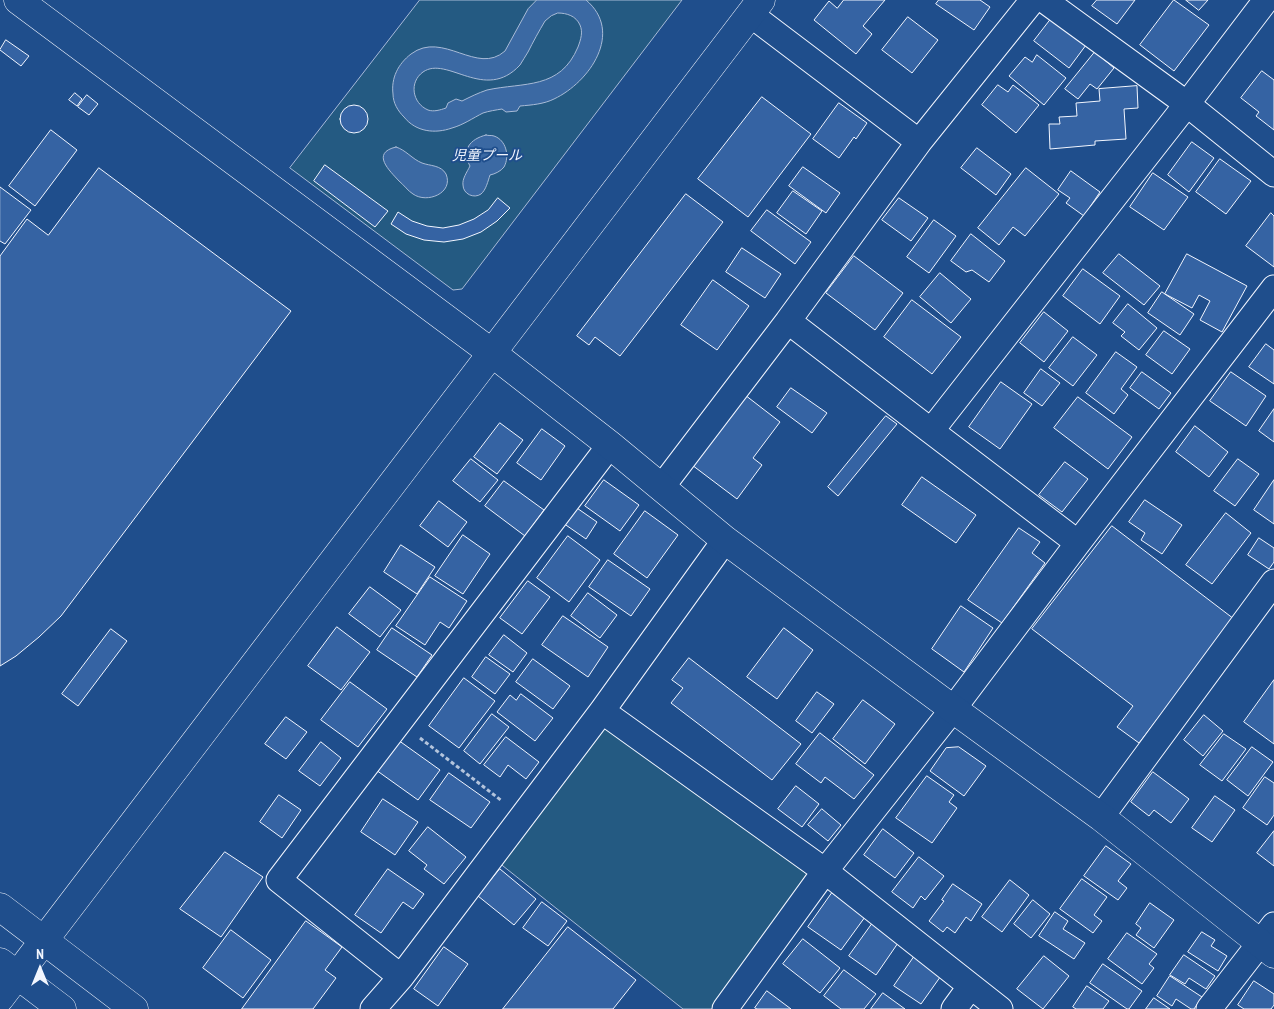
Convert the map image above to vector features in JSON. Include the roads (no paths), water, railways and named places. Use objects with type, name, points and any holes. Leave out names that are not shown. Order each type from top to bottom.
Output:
[{"type":"street","points":[[18,0],[492,353],[610,445],[725,540],[1269,941],[1209,1009]]},
{"type":"street","points":[[661,488],[788,321],[919,142],[1032,0]]},
{"type":"street","points":[[1044,0],[1187,104],[1274,174]]},
{"type":"street","points":[[931,431],[1266,0]]},
{"type":"street","points":[[0,998],[9,968],[44,940],[755,7],[919,142]]},
{"type":"street","points":[[725,1009],[825,872],[953,709],[1274,288]]},
{"type":"street","points":[[788,321],[1078,543]]},
{"type":"street","points":[[401,976],[279,880],[610,445]]},
{"type":"street","points":[[373,1009],[401,976],[602,711],[725,540]]},
{"type":"street","points":[[1101,817],[1274,582]]},
{"type":"street","points":[[602,711],[825,872],[1000,1009]]},
{"type":"street","points":[[0,907],[134,1009]]},
{"type":"street","points":[[9,968],[62,1009]]},
{"type":"street","points":[[954,1009],[970,987]]},
{"type":"water","points":[[537,0],[586,0],[597,13],[602,27],[602,41],[598,55],[580,81],[567,91],[546,102],[520,106],[517,111],[506,112],[502,109],[485,112],[446,130],[420,129],[402,115],[394,101],[393,82],[402,62],[411,54],[423,48],[435,47],[471,57],[483,59],[494,57],[505,51],[528,9]],"holes":[[[558,13],[568,14],[576,19],[581,28],[578,47],[570,61],[561,71],[540,82],[487,90],[462,101],[456,99],[448,103],[446,108],[432,111],[418,103],[414,92],[416,81],[423,72],[433,68],[480,79],[493,80],[507,76],[520,65],[545,21]]]},
{"type":"water","name":"児童プール","points":[[486,135],[498,138],[504,145],[507,153],[506,163],[501,170],[490,175],[486,188],[481,194],[472,196],[463,188],[464,178],[470,166],[466,155],[467,150],[475,139]]},
{"type":"water","points":[[396,147],[418,161],[438,167],[444,171],[447,181],[443,191],[438,195],[425,198],[409,191],[384,162],[384,153]]}]
